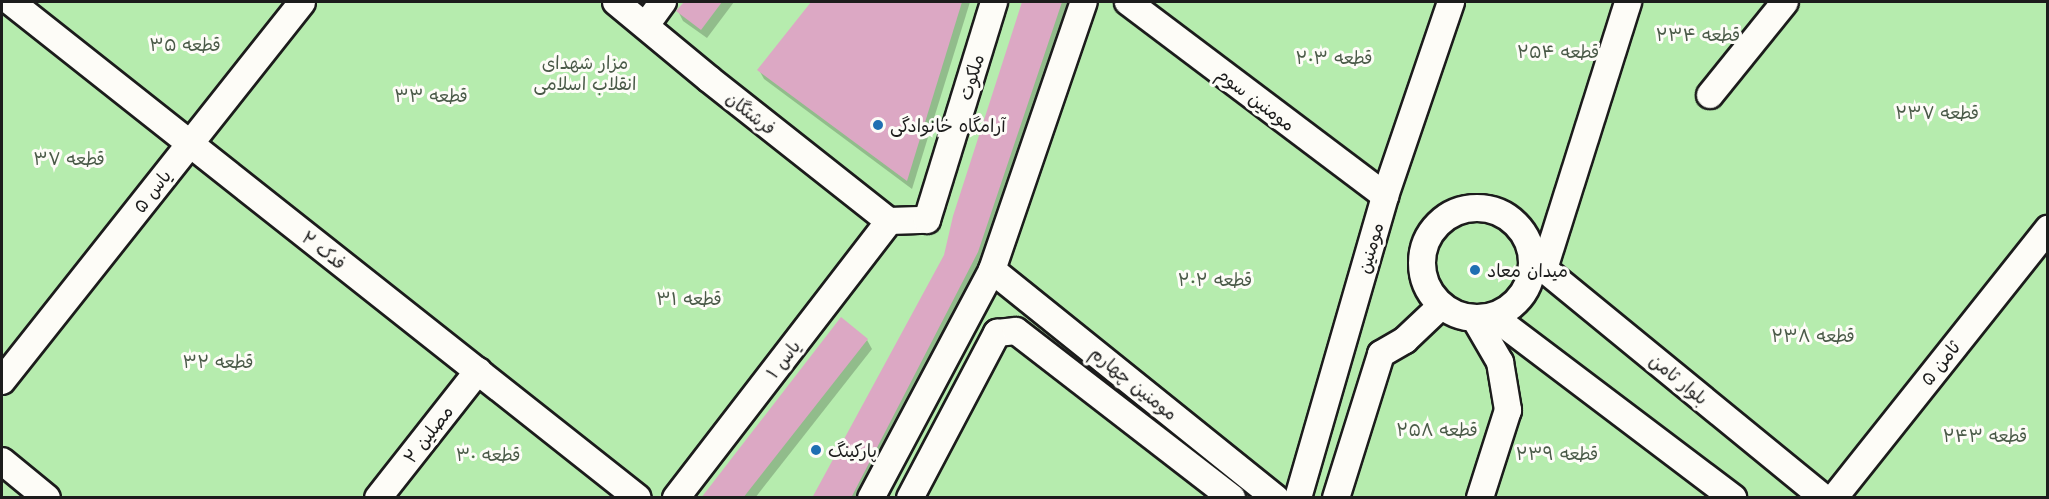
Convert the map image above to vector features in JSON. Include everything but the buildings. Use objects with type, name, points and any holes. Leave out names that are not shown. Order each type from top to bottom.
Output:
[{"type":"street","name":"فدک ۲","points":[[12,2],[638,498]]},
{"type":"street","name":"یاس ۵","points":[[2,381],[302,2]]},
{"type":"street","name":"فرشتگان","points":[[616,2],[646,24],[709,79],[889,221]]},
{"type":"street","points":[[646,24],[663,2]]},
{"type":"street","name":"ملکوت","points":[[889,221],[927,220],[994,2]]},
{"type":"street","points":[[871,498],[992,270],[1084,2]]},
{"type":"street","name":"مومنین سوم","points":[[1128,2],[1385,196]]},
{"type":"street","name":"مومنین","points":[[1298,498],[1385,196],[1451,2]]},
{"type":"street","points":[[1539,265],[1520,226],[1505,215],[1488,208],[1470,208],[1452,213],[1437,224],[1426,239],[1422,257],[1422,275],[1429,292],[1441,306],[1457,315],[1484,318],[1510,308],[1523,295],[1539,265],[1628,2]]},
{"type":"street","points":[[1710,95],[1785,2]]},
{"type":"street","name":"یاس ۱","points":[[676,498],[889,221]]},
{"type":"street","name":"ثامن ۵","points":[[1834,498],[2048,229]]},
{"type":"street","name":"بلوار ثامن","points":[[1539,265],[1824,498]]},
{"type":"street","name":"مومنین چهارم","points":[[992,270],[1276,498]]},
{"type":"street","points":[[1336,498],[1381,354],[1405,340],[1441,306]]},
{"type":"street","points":[[1480,498],[1508,410],[1500,362],[1484,318]]},
{"type":"street","points":[[1484,318],[1733,498]]},
{"type":"street","points":[[910,498],[998,333],[1016,331],[1232,498]]},
{"type":"street","name":"مصلین ۲","points":[[378,498],[478,371]]},
{"type":"street","points":[[2,461],[47,498]]},
{"type":"green space","points":[[2,2],[2047,2],[2047,497],[2,497]]},
{"type":"place","name":"آرامگاه خانوادگی","points":[[878,125]]},
{"type":"place","name":"میدان معاد","points":[[1475,270]]},
{"type":"place","name":"پارکینگ","points":[[816,450]]},
{"type":"park label","name":"قطعه ۲۳۴","points":[[1698,34]]},
{"type":"park label","name":"قطعه ۳۵","points":[[185,44]]},
{"type":"park label","name":"قطعه ۲۵۴","points":[[1558,51]]},
{"type":"park label","name":"قطعه ۲۰۳","points":[[1334,57]]},
{"type":"park label","name":"مزار شهدای انقلاب اسلامی","points":[[585,73]]},
{"type":"park label","name":"قطعه ۳۳","points":[[431,95]]},
{"type":"park label","name":"قطعه ۲۳۷","points":[[1937,112]]},
{"type":"park label","name":"قطعه ۳۷","points":[[69,158]]},
{"type":"park label","name":"قطعه ۲۰۲","points":[[1215,279]]},
{"type":"park label","name":"قطعه ۳۱","points":[[689,298]]},
{"type":"park label","name":"قطعه ۲۳۸","points":[[1813,335]]},
{"type":"park label","name":"قطعه ۳۲","points":[[218,361]]},
{"type":"park label","name":"قطعه ۲۵۸","points":[[1437,429]]},
{"type":"park label","name":"قطعه ۲۴۳","points":[[1985,435]]},
{"type":"park label","name":"قطعه ۲۳۹","points":[[1557,453]]},
{"type":"park label","name":"قطعه ۳۰","points":[[488,454]]}]
